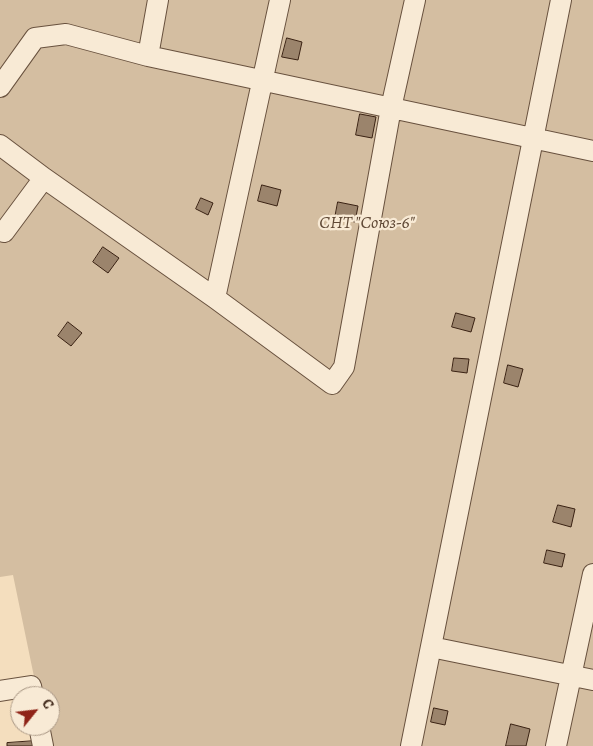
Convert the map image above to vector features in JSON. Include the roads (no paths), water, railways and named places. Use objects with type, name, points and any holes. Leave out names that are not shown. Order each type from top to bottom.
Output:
[{"type":"street","points":[[148,56],[158,0]]},
{"type":"street","points":[[214,298],[280,0]]},
{"type":"street","points":[[0,145],[332,384],[344,367],[391,108],[415,0]]},
{"type":"street","points":[[411,746],[561,0]]},
{"type":"street","points":[[0,87],[35,38],[66,34],[148,56],[593,151]]},
{"type":"street","points":[[4,232],[44,178]]},
{"type":"street","points":[[556,746],[593,574]]},
{"type":"street","points":[[431,646],[593,680]]},
{"type":"park label","name":"СНТ \"Союз-6\"","points":[[367,224]]}]
